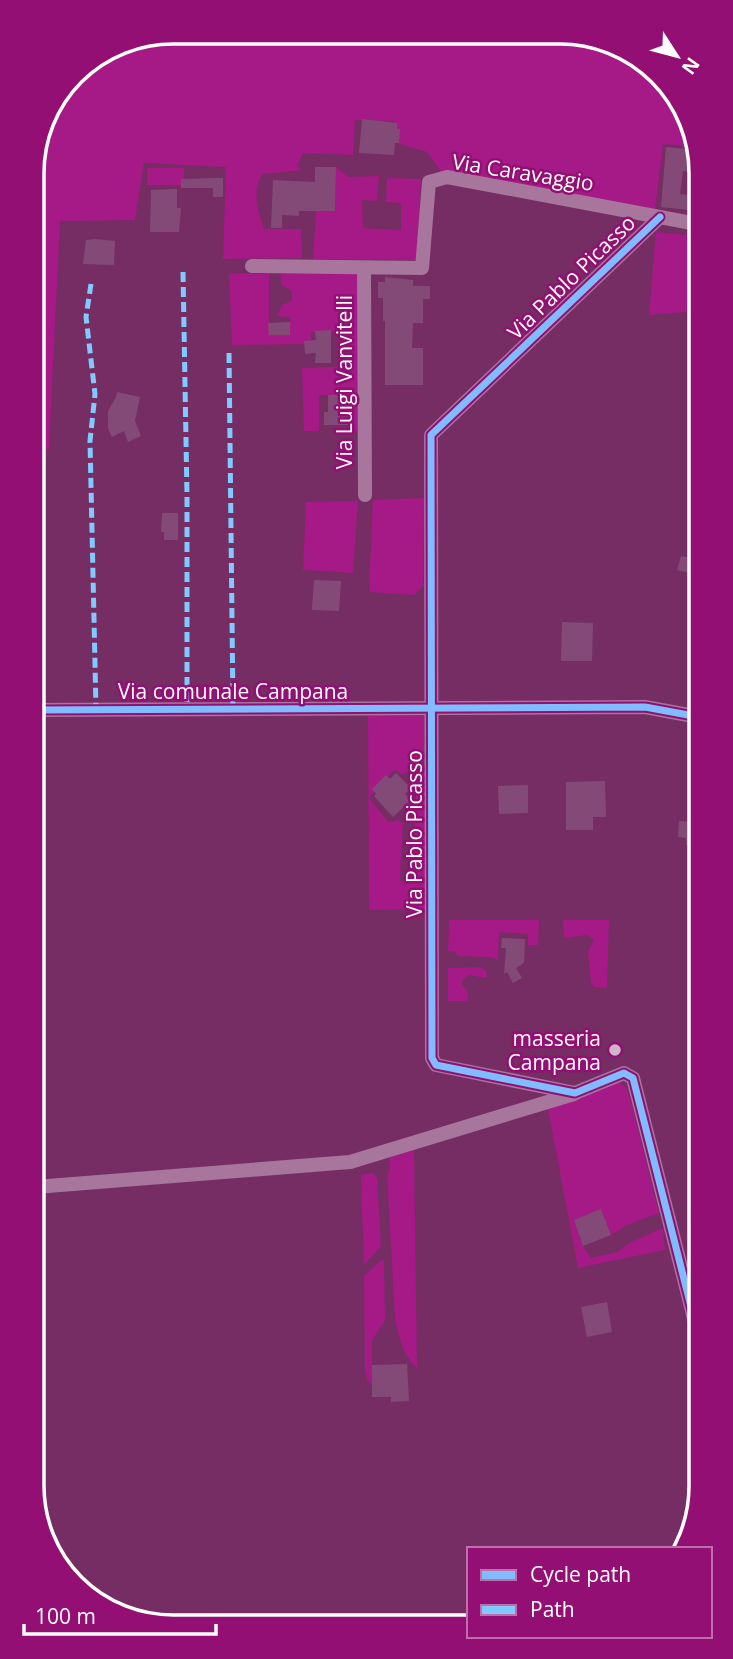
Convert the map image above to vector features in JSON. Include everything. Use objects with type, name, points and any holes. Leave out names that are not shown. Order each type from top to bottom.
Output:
[{"type":"street","name":"Via Caravaggio","points":[[252,267],[422,268],[429,182],[447,177],[689,222]]},
{"type":"street","name":"Via Pablo Picasso","points":[[575,1093],[436,1065],[432,1058],[430,435],[660,217]]},
{"type":"street","name":"Via Luigi Vanvitelli","points":[[364,268],[365,495]]},
{"type":"street","name":"Via comunale Campana","points":[[44,710],[645,706],[689,715]]},
{"type":"street","points":[[44,1186],[350,1162],[575,1093],[624,1073],[634,1078],[689,1298]]},
{"type":"shaded area","points":[[173,44],[585,46],[617,57],[642,74],[642,91],[659,91],[676,116],[686,146],[663,144],[655,212],[442,173],[427,152],[393,142],[394,121],[355,120],[353,155],[303,153],[297,166],[303,170],[262,174],[259,181],[257,201],[264,229],[301,229],[302,258],[223,259],[226,167],[144,163],[135,220],[60,221],[49,449],[44,450],[46,148],[57,116],[70,94],[88,76],[116,57],[148,46]]},
{"type":"shaded area","points":[[336,167],[348,177],[379,176],[377,201],[362,200],[363,228],[401,230],[401,203],[386,202],[387,178],[421,179],[417,260],[313,259],[316,211],[335,210]]},
{"type":"shaded area","points":[[147,168],[184,168],[184,185],[147,185]]},
{"type":"shaded area","points":[[656,232],[689,235],[689,312],[649,315]]},
{"type":"shaded area","points":[[229,273],[269,274],[269,335],[290,335],[290,317],[277,316],[282,305],[292,301],[292,291],[282,285],[280,274],[359,274],[357,431],[350,431],[350,395],[319,395],[319,431],[304,431],[302,368],[336,367],[342,355],[352,353],[343,332],[311,332],[311,344],[232,345]]},
{"type":"shaded area","points":[[424,498],[423,586],[414,595],[369,592],[373,500]]},
{"type":"shaded area","points":[[358,501],[353,573],[303,570],[306,502]]},
{"type":"shaded area","points":[[368,715],[424,716],[424,759],[402,775],[395,769],[369,798],[388,822],[399,820],[403,824],[400,881],[413,881],[416,797],[420,778],[426,771],[429,909],[369,910]]},
{"type":"shaded area","points":[[449,920],[539,920],[538,945],[528,945],[528,934],[499,932],[498,960],[491,957],[458,956],[454,951],[448,951]]},
{"type":"shaded area","points":[[563,920],[609,920],[607,988],[595,987],[591,983],[588,952],[594,940],[587,935],[564,938]]},
{"type":"shaded area","points":[[481,967],[487,972],[486,978],[469,975],[462,980],[468,992],[467,1001],[448,1001],[448,968]]},
{"type":"shaded area","points":[[618,1082],[626,1087],[630,1099],[659,1213],[627,1225],[611,1235],[601,1209],[574,1221],[583,1246],[591,1258],[617,1252],[629,1243],[663,1228],[665,1250],[578,1268],[548,1109]]},
{"type":"shaded area","points":[[414,1150],[417,1369],[402,1346],[395,1318],[387,1175],[390,1169],[389,1158]]},
{"type":"shaded area","points":[[373,1173],[377,1178],[381,1246],[364,1265],[361,1175]]},
{"type":"shaded area","points":[[384,1260],[385,1320],[372,1340],[372,1386],[367,1380],[365,1369],[364,1276]]},
{"type":"building","points":[[362,119],[397,123],[397,129],[400,129],[399,143],[395,143],[394,155],[359,153]]},
{"type":"building","points":[[666,147],[687,149],[689,171],[683,171],[680,194],[689,195],[689,210],[661,207]]},
{"type":"building","points":[[315,167],[336,167],[335,211],[299,211],[299,216],[282,215],[282,228],[271,228],[273,180],[315,182]]},
{"type":"building","points":[[223,178],[223,197],[213,197],[213,188],[181,188],[181,179]]},
{"type":"building","points":[[177,189],[177,208],[181,208],[179,232],[150,232],[151,190]]},
{"type":"building","points":[[86,240],[115,241],[114,265],[83,264]]},
{"type":"building","points":[[385,277],[413,280],[413,286],[430,286],[430,299],[423,299],[423,323],[413,323],[412,348],[423,348],[423,385],[385,385],[385,321],[383,298],[378,298],[378,282],[385,282]]},
{"type":"building","points":[[290,322],[290,335],[269,335],[268,323]]},
{"type":"building","points":[[331,330],[331,363],[315,363],[316,353],[305,354],[304,341],[316,340],[315,331]]},
{"type":"building","points":[[117,392],[140,397],[135,421],[141,436],[128,442],[124,431],[112,437],[108,429],[108,411]]},
{"type":"building","points":[[328,395],[351,395],[351,425],[324,425],[324,412],[328,412]]},
{"type":"building","points":[[162,513],[178,513],[178,540],[164,540],[164,532],[161,532]]},
{"type":"building","points":[[681,556],[689,557],[689,573],[677,570]]},
{"type":"building","points":[[314,580],[341,581],[339,611],[312,610]]},
{"type":"building","points":[[562,622],[593,623],[592,661],[561,661]]},
{"type":"building","points":[[396,773],[411,788],[405,794],[411,800],[393,817],[374,796],[376,794],[372,789],[386,775],[390,779]]},
{"type":"building","points":[[605,781],[606,817],[593,817],[593,830],[566,830],[566,782]]},
{"type":"building","points":[[528,785],[528,813],[499,814],[498,786]]},
{"type":"building","points":[[679,821],[689,822],[689,845],[686,845],[686,838],[678,837]]},
{"type":"building","points":[[502,938],[525,939],[524,963],[516,968],[522,978],[513,983],[507,972],[504,974],[506,948],[501,948]]},
{"type":"building","points":[[601,1209],[611,1235],[583,1246],[574,1220]]},
{"type":"building","points":[[607,1302],[612,1332],[587,1337],[581,1307]]},
{"type":"building","points":[[407,1364],[409,1401],[391,1402],[391,1397],[372,1397],[372,1365]]},
{"type":"marked path","points":[[183,272],[187,709]]},
{"type":"marked path","points":[[91,284],[86,317],[95,394],[90,441],[96,709]]},
{"type":"marked path","points":[[229,353],[233,708]]},
{"type":"cycle path","points":[[660,217],[431,435],[432,1058],[436,1065],[575,1093],[624,1073],[633,1078],[689,1299]]},
{"type":"cycle path","points":[[44,710],[645,707],[689,715]]},
{"type":"place","name":"masseria Campana","points":[[615,1050]]}]
